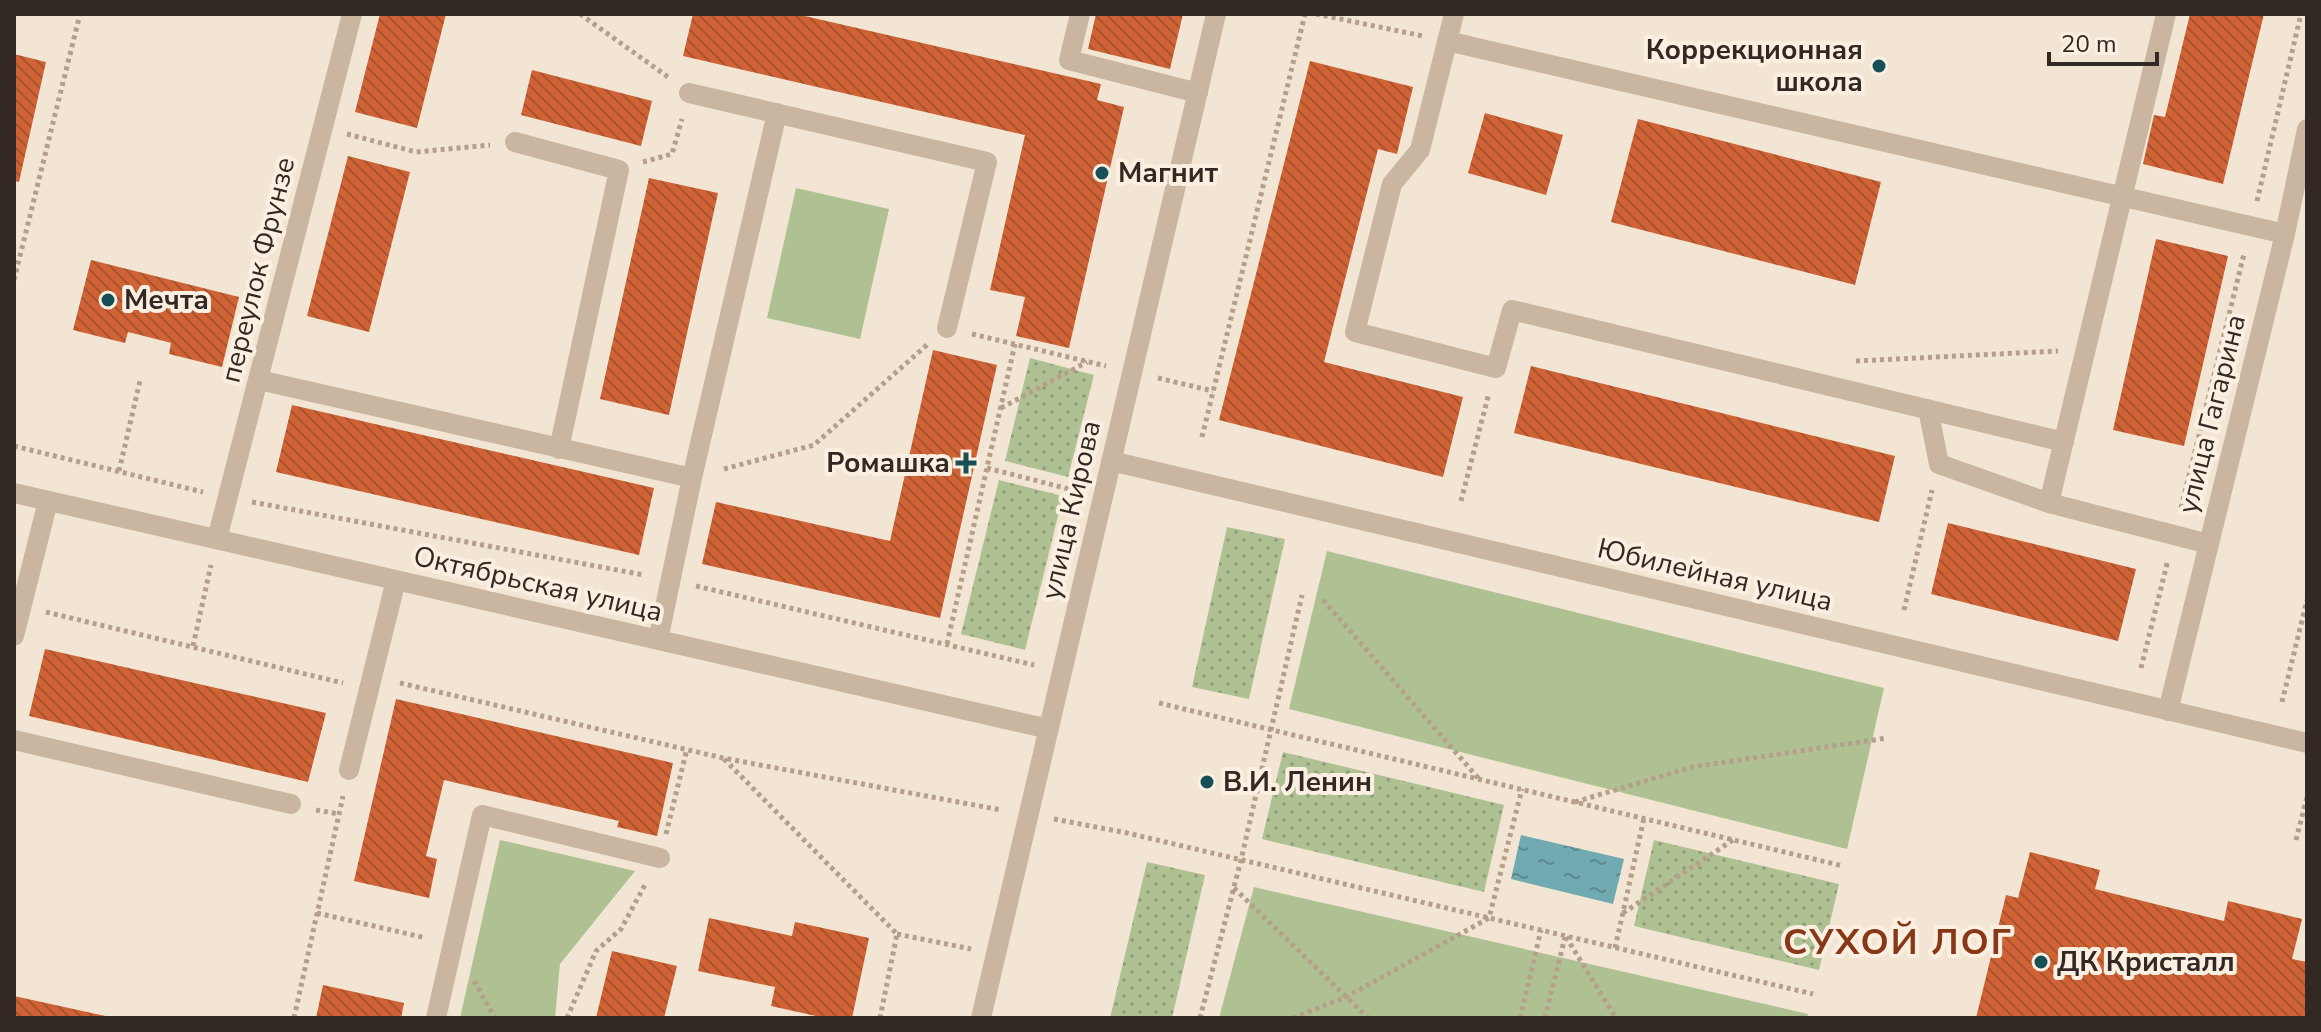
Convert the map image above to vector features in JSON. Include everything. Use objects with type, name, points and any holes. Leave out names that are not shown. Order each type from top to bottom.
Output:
[{"type":"street","name":"переулок Фрунзе","points":[[217,539],[352,14]]},
{"type":"street","points":[[1080,14],[1069,60],[1198,93]]},
{"type":"street","name":"улица Кирова","points":[[981,1018],[1216,14]]},
{"type":"street","points":[[1454,14],[1420,150],[1392,184],[1355,332],[1496,368],[1512,310],[2064,442]]},
{"type":"street","points":[[2049,503],[2166,14]]},
{"type":"street","points":[[1447,41],[2285,234]]},
{"type":"street","points":[[689,93],[987,162],[947,328]]},
{"type":"street","points":[[658,640],[692,478],[777,113]]},
{"type":"street","name":"улица Гагарина","points":[[2168,711],[2285,234],[2306,135]]},
{"type":"street","points":[[515,142],[619,170],[559,449]]},
{"type":"street","points":[[259,380],[692,478]]},
{"type":"street","points":[[1928,409],[1939,464],[2049,503],[2209,544]]},
{"type":"street","name":"Юбилейная улица","points":[[1111,461],[2307,743]]},
{"type":"street","name":"Октябрьская улица","points":[[14,493],[1049,729]]},
{"type":"street","points":[[14,636],[48,501]]},
{"type":"street","points":[[349,770],[396,580]]},
{"type":"street","points":[[14,740],[291,804]]},
{"type":"street","points":[[436,1018],[482,815],[660,858]]},
{"type":"path","points":[[14,280],[80,14]]},
{"type":"path","points":[[580,14],[689,93],[672,154],[619,170]]},
{"type":"path","points":[[1202,437],[1305,14]]},
{"type":"path","points":[[1316,14],[1447,41]]},
{"type":"path","points":[[2141,668],[2301,14]]},
{"type":"path","points":[[323,127],[416,152],[515,142]]},
{"type":"path","points":[[692,478],[814,445],[947,328],[1213,391]]},
{"type":"path","points":[[947,644],[1015,344]]},
{"type":"path","points":[[1847,362],[2086,349]]},
{"type":"path","points":[[1000,408],[1088,361]]},
{"type":"path","points":[[1461,501],[1496,368]]},
{"type":"path","points":[[119,471],[140,381]]},
{"type":"path","points":[[14,446],[228,498],[672,581],[1034,665]]},
{"type":"path","points":[[1904,610],[1939,464]]},
{"type":"path","points":[[987,468],[1077,491]]},
{"type":"path","points":[[193,646],[217,539]]},
{"type":"path","points":[[1200,1018],[1241,860],[1302,595]]},
{"type":"path","points":[[1323,600],[1479,779]]},
{"type":"path","points":[[2282,702],[2307,600]]},
{"type":"path","points":[[21,606],[193,646],[723,758],[1127,833],[1813,994]]},
{"type":"path","points":[[1159,703],[1843,866]]},
{"type":"path","points":[[1575,802],[1692,767],[1887,738]]},
{"type":"path","points":[[567,1018],[596,951],[621,929],[660,858],[687,749]]},
{"type":"path","points":[[723,758],[897,934],[973,949]]},
{"type":"path","points":[[294,1018],[349,770]]},
{"type":"path","points":[[1293,1018],[1346,997],[1489,918],[1522,789]]},
{"type":"path","points":[[2296,840],[2307,797]]},
{"type":"path","points":[[1615,948],[1644,818]]},
{"type":"path","points":[[1623,913],[1734,840]]},
{"type":"path","points":[[1233,888],[1368,1018]]},
{"type":"path","points":[[317,913],[453,944],[495,1018]]},
{"type":"path","points":[[1520,1018],[1541,930]]},
{"type":"path","points":[[880,1018],[897,934]]},
{"type":"path","points":[[1545,1018],[1566,936]]},
{"type":"path","points":[[1566,936],[1616,1018]]},
{"type":"green space","points":[[796,188],[889,209],[860,339],[767,318]]},
{"type":"green space","points":[[1030,358],[1094,375],[1068,477],[1005,461]]},
{"type":"green space","points":[[999,480],[1063,496],[1025,650],[961,634]]},
{"type":"green space","points":[[1227,527],[1285,539],[1249,699],[1192,687]]},
{"type":"green space","points":[[1327,551],[1884,688],[1847,849],[1289,709]]},
{"type":"green space","points":[[1283,752],[1504,805],[1484,892],[1262,839]]},
{"type":"green space","points":[[500,840],[635,871],[560,964],[555,1018],[460,1018]]},
{"type":"green space","points":[[1654,840],[1839,884],[1819,970],[1634,926]]},
{"type":"green space","points":[[1147,862],[1205,875],[1172,1018],[1110,1018]]},
{"type":"green space","points":[[1254,887],[1808,1014],[1807,1018],[1219,1018]]},
{"type":"water","points":[[1521,835],[1624,859],[1613,904],[1511,879]]},
{"type":"building","points":[[380,14],[446,14],[417,128],[355,112]]},
{"type":"building","points":[[693,14],[796,14],[1101,84],[1097,100],[1124,107],[1069,348],[1016,336],[1025,297],[990,290],[1025,135],[683,56]]},
{"type":"building","points":[[1096,14],[1183,14],[1170,69],[1088,49]]},
{"type":"building","points":[[2190,14],[2264,14],[2223,184],[2143,164],[2154,115],[2165,117]]},
{"type":"building","points":[[14,54],[46,62],[19,182],[14,181]]},
{"type":"building","points":[[1310,61],[1413,87],[1397,154],[1378,149],[1324,362],[1463,397],[1443,477],[1219,420]]},
{"type":"building","points":[[532,70],[652,101],[641,146],[521,115]]},
{"type":"building","points":[[1485,113],[1563,135],[1546,195],[1468,173]]},
{"type":"building","points":[[1638,119],[1881,182],[1855,285],[1611,222]]},
{"type":"building","points":[[348,156],[410,172],[369,332],[307,316]]},
{"type":"building","points":[[649,178],[718,193],[669,415],[600,399]]},
{"type":"building","points":[[2156,239],[2228,256],[2184,446],[2113,430]]},
{"type":"building","points":[[91,260],[239,297],[222,367],[169,354],[171,343],[128,332],[125,343],[73,330]]},
{"type":"building","points":[[933,350],[997,365],[940,618],[702,564],[716,502],[890,541]]},
{"type":"building","points":[[1531,366],[1895,456],[1879,522],[1514,433]]},
{"type":"building","points":[[292,405],[654,488],[639,555],[276,472]]},
{"type":"building","points":[[1948,523],[2136,569],[2118,641],[1931,594]]},
{"type":"building","points":[[45,649],[326,713],[308,782],[29,716]]},
{"type":"building","points":[[396,699],[673,763],[657,836],[617,827],[619,821],[444,780],[426,856],[437,859],[429,898],[354,881]]},
{"type":"building","points":[[2030,852],[2100,870],[2095,889],[2159,905],[2224,921],[2228,901],[2302,919],[2292,959],[2307,962],[2307,1018],[1976,1018],[2006,895],[2018,898]]},
{"type":"building","points":[[709,918],[792,936],[795,922],[869,938],[852,1018],[825,1018],[771,1006],[775,987],[698,971]]},
{"type":"building","points":[[612,951],[677,966],[664,1018],[596,1018]]},
{"type":"building","points":[[323,985],[404,1003],[401,1018],[316,1018]]},
{"type":"building","points":[[14,996],[110,1017],[110,1018],[14,1018]]},
{"type":"place","name":"Коррекционная школа","points":[[1879,66]]},
{"type":"place","name":"Магнит","points":[[1102,173]]},
{"type":"place","name":"Мечта","points":[[108,300]]},
{"type":"place","name":"Ромашка","points":[[966,463]]},
{"type":"place","name":"В.И. Ленин","points":[[1207,782]]},
{"type":"place","name":"ДК Кристалл","points":[[2041,962]]},
{"type":"district","name":"СУХОЙ ЛОГ","points":[[1898,942]]}]
